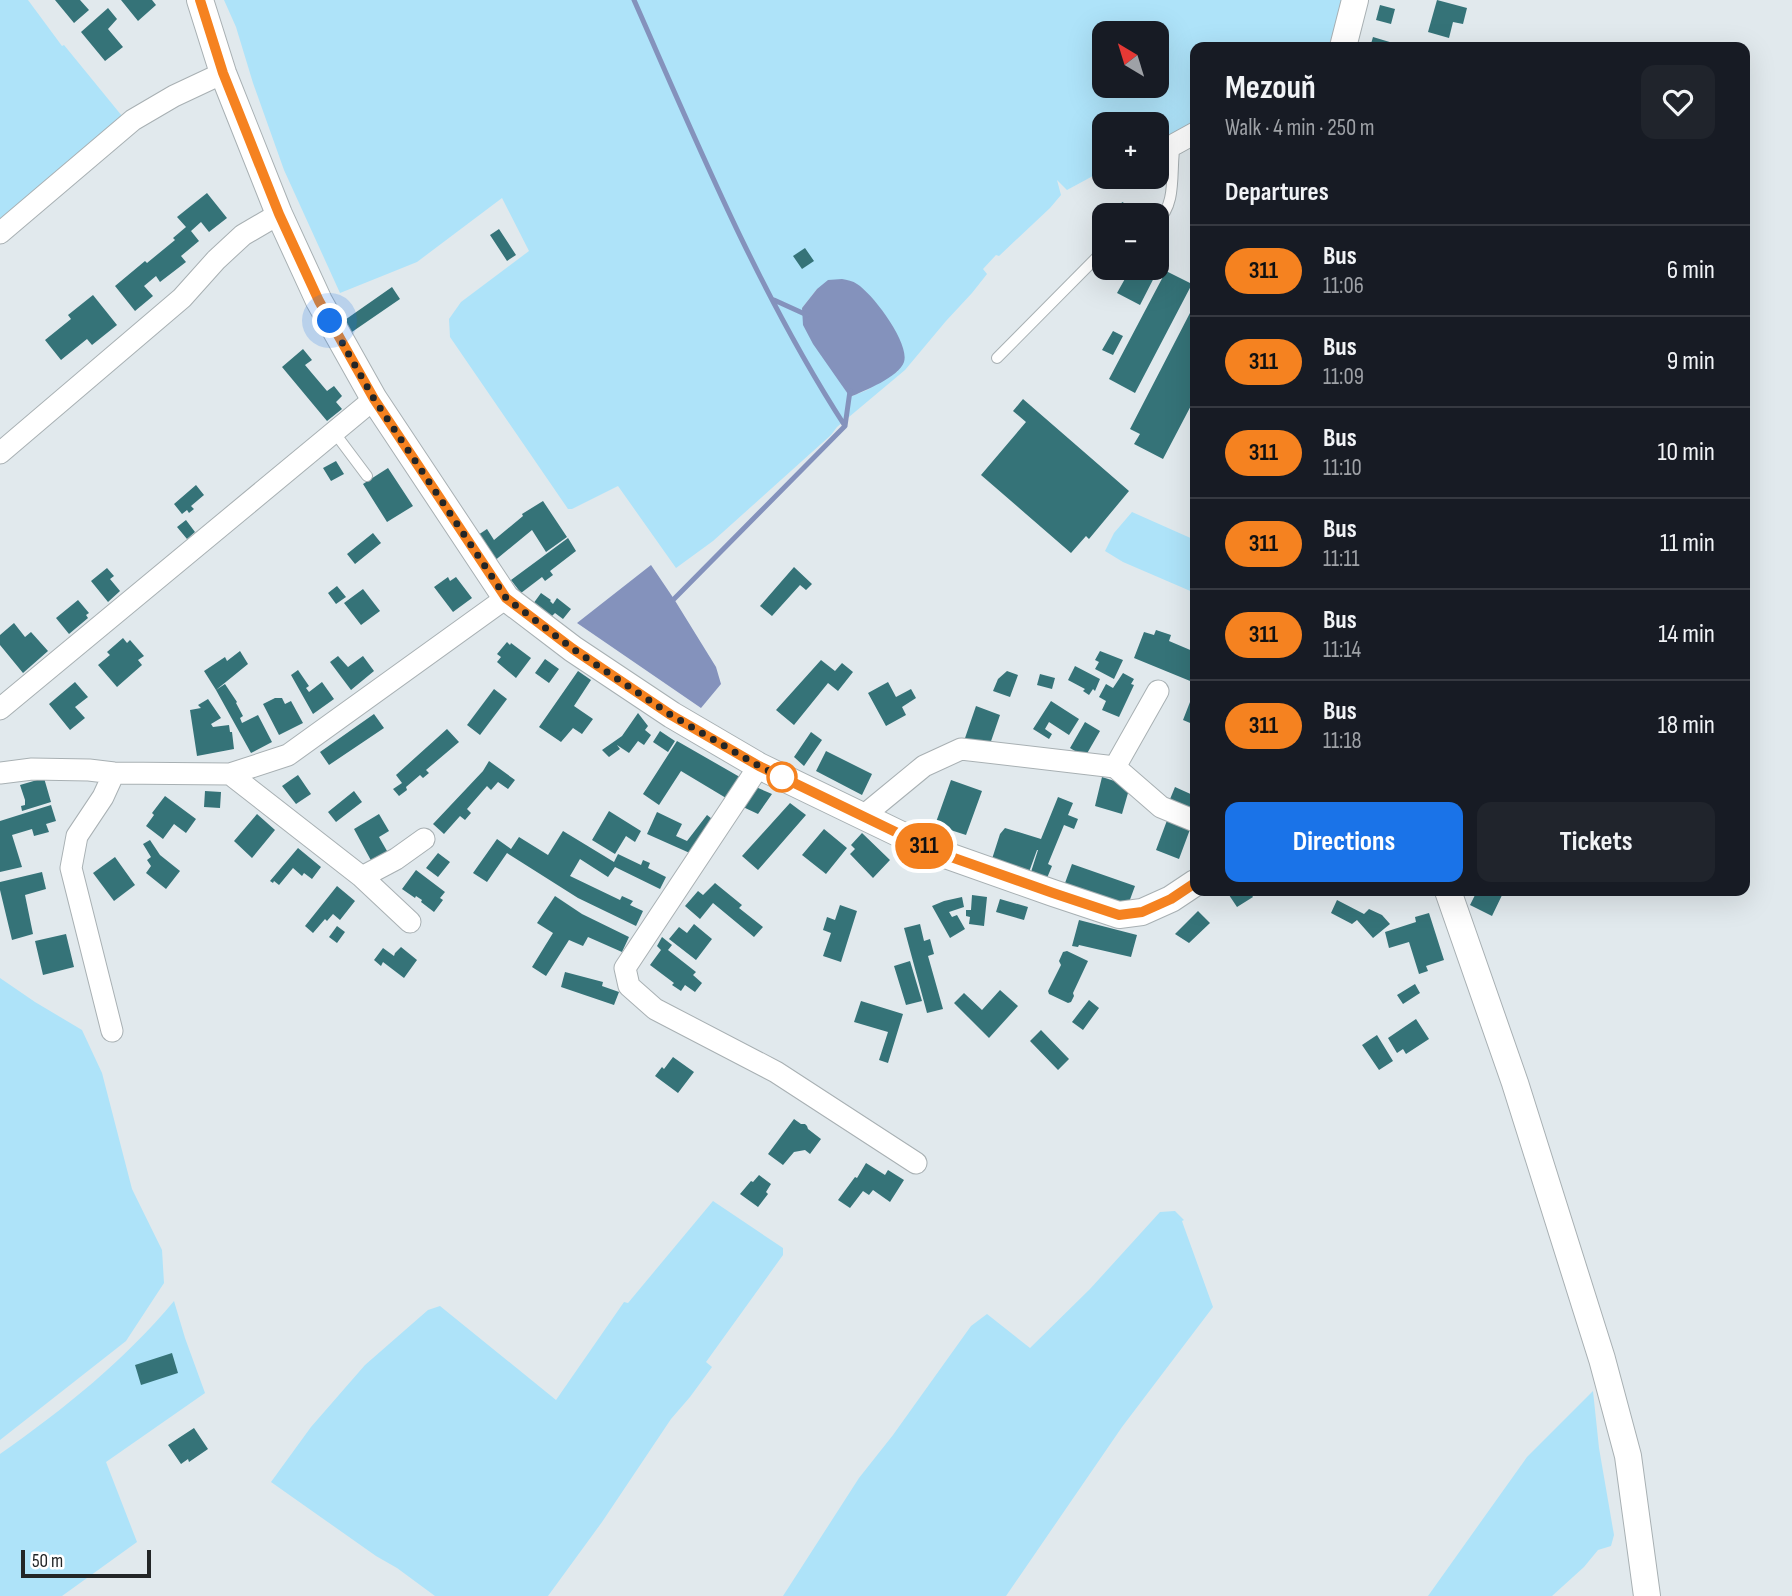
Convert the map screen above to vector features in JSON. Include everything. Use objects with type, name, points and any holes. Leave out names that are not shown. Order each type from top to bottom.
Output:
[{"type":"street","points":[[200,0],[223,73],[279,214],[319,301],[374,399],[506,598],[573,649],[671,715],[759,766],[937,852],[1119,915],[1142,912],[1171,899],[1190,886]]},
{"type":"street","points":[[1344,42],[1355,0]]},
{"type":"street","points":[[0,233],[132,120],[223,73]]},
{"type":"street","points":[[1175,144],[1190,136]]},
{"type":"street","points":[[0,453],[182,298],[243,235],[279,214]]},
{"type":"street","points":[[0,709],[374,399]]},
{"type":"street","points":[[0,773],[32,769],[230,774],[288,755],[506,598]]},
{"type":"street","points":[[1115,767],[1158,691]]},
{"type":"street","points":[[862,817],[923,766],[961,749],[1115,767],[1161,807],[1190,819]]},
{"type":"street","points":[[759,766],[625,968],[629,986],[655,1009],[776,1072],[916,1163]]},
{"type":"street","points":[[112,1031],[71,868],[77,836],[103,797],[114,773]]},
{"type":"street","points":[[230,774],[362,877],[410,922]]},
{"type":"street","points":[[362,877],[396,859],[424,839]]},
{"type":"street","points":[[1450,896],[1515,1083],[1602,1359],[1628,1456],[1647,1596]]},
{"type":"lane","points":[[1168,203],[1175,144]]},
{"type":"lane","points":[[997,358],[1092,262]]},
{"type":"lane","points":[[334,432],[367,476]]},
{"type":"shaded area","points":[[0,0],[28,0],[62,46],[64,45],[122,116],[0,221]]},
{"type":"shaded area","points":[[224,0],[1346,0],[1333,42],[1190,42],[1190,124],[1169,135],[1169,112],[1092,112],[1092,176],[1067,190],[1057,180],[1061,195],[983,269],[987,274],[905,370],[837,427],[713,541],[676,568],[618,486],[568,509],[450,337],[449,319],[461,302],[529,251],[502,198],[417,262],[340,293],[284,170],[236,27]],"holes":[[[817,289],[898,371],[850,397],[833,371],[802,308]]]},
{"type":"shaded area","points":[[842,279],[855,283],[872,298],[896,332],[904,354],[904,362],[895,373],[850,397],[803,325],[802,308],[817,289],[828,280]]},
{"type":"shaded area","points":[[1132,512],[1190,538],[1190,591],[1123,562],[1105,551],[1114,533]]},
{"type":"shaded area","points":[[651,565],[716,667],[721,684],[701,708],[577,623]]},
{"type":"shaded area","points":[[0,978],[82,1030],[102,1073],[132,1189],[162,1250],[164,1283],[126,1341],[0,1440]]},
{"type":"shaded area","points":[[713,1201],[783,1248],[783,1255],[706,1362],[712,1367],[671,1419],[602,1522],[548,1596],[435,1596],[271,1482],[311,1427],[365,1365],[428,1310],[440,1306],[556,1400],[624,1302],[628,1303]]},
{"type":"shaded area","points":[[1175,1211],[1184,1220],[1183,1224],[1213,1307],[1122,1427],[1006,1596],[783,1596],[859,1478],[971,1326],[987,1314],[1030,1348],[1090,1289],[1160,1212]]},
{"type":"shaded area","points":[[174,1301],[205,1393],[106,1462],[137,1542],[62,1596],[0,1596],[0,1454],[47,1420],[114,1364]]},
{"type":"shaded area","points":[[1593,1391],[1599,1448],[1614,1535],[1611,1546],[1598,1550],[1584,1567],[1552,1596],[1428,1596],[1527,1457]]},
{"type":"building","points":[[55,0],[80,0],[89,10],[74,23]]},
{"type":"building","points":[[121,0],[152,0],[156,5],[138,21]]},
{"type":"building","points":[[1437,0],[1467,8],[1463,24],[1453,22],[1449,38],[1428,32]]},
{"type":"building","points":[[1380,5],[1395,9],[1391,24],[1376,20]]},
{"type":"building","points":[[108,8],[117,19],[108,29],[123,47],[105,61],[81,32]]},
{"type":"building","points":[[1373,37],[1390,42],[1372,42]]},
{"type":"building","points":[[207,193],[227,218],[209,232],[201,222],[191,231],[199,241],[181,256],[186,262],[160,282],[156,276],[144,286],[153,296],[135,311],[115,286],[175,240],[173,238],[186,227],[177,217]]},
{"type":"building","points":[[499,229],[516,255],[507,261],[490,235]]},
{"type":"building","points":[[805,248],[814,261],[802,269],[793,256]]},
{"type":"building","points":[[1169,272],[1190,283],[1190,288],[1135,393],[1109,379],[1161,280],[1169,280]]},
{"type":"building","points":[[1124,280],[1153,280],[1140,305],[1117,293]]},
{"type":"building","points":[[392,287],[400,299],[349,334],[342,322]]},
{"type":"building","points":[[93,295],[117,325],[92,345],[87,339],[61,360],[45,340],[71,319],[68,315]]},
{"type":"building","points":[[1190,313],[1190,408],[1163,459],[1134,444],[1140,434],[1130,429]]},
{"type":"building","points":[[1113,331],[1123,336],[1113,355],[1102,350]]},
{"type":"building","points":[[303,349],[312,360],[305,365],[327,391],[334,386],[342,396],[336,402],[342,409],[327,421],[282,367]]},
{"type":"building","points":[[1023,399],[1129,491],[1089,539],[1086,536],[1071,553],[981,475],[1026,422],[1013,411]]},
{"type":"building","points":[[336,461],[344,474],[331,481],[323,468]]},
{"type":"building","points":[[388,468],[413,506],[387,522],[363,484]]},
{"type":"building","points":[[196,485],[204,495],[191,506],[194,509],[182,514],[174,504]]},
{"type":"building","points":[[543,501],[567,537],[546,552],[532,530],[493,562],[475,537],[487,529],[494,540],[523,516],[522,514]]},
{"type":"building","points":[[186,520],[195,532],[187,539],[177,527]]},
{"type":"building","points":[[373,533],[381,543],[355,564],[347,554]]},
{"type":"building","points":[[568,538],[576,551],[550,571],[553,575],[545,581],[542,577],[521,593],[511,580]]},
{"type":"building","points":[[794,567],[812,584],[806,590],[800,585],[772,616],[760,606]]},
{"type":"building","points":[[107,568],[114,576],[110,579],[120,591],[108,602],[91,581]]},
{"type":"building","points":[[448,577],[450,581],[456,577],[472,598],[453,612],[434,587]]},
{"type":"building","points":[[337,586],[346,597],[336,604],[328,593]]},
{"type":"building","points":[[363,589],[380,611],[361,625],[344,603]]},
{"type":"building","points":[[541,593],[553,604],[557,598],[571,609],[563,619],[555,613],[551,617],[533,604]]},
{"type":"building","points":[[78,600],[89,613],[86,615],[88,618],[69,634],[56,618]]},
{"type":"building","points":[[14,623],[25,637],[31,632],[48,651],[23,673],[0,645],[0,635]]},
{"type":"building","points":[[1156,630],[1171,635],[1169,641],[1190,650],[1190,681],[1134,658],[1144,632],[1154,635]]},
{"type":"building","points":[[123,638],[127,643],[130,640],[144,656],[138,660],[142,665],[117,687],[98,665],[110,655],[107,652]]},
{"type":"building","points":[[507,642],[531,658],[516,678],[497,662],[501,657],[497,654]]},
{"type":"building","points":[[240,651],[248,664],[216,690],[204,671],[225,657],[227,661]]},
{"type":"building","points":[[1100,651],[1123,660],[1114,679],[1095,669],[1099,662],[1095,660]]},
{"type":"building","points":[[338,656],[348,667],[363,656],[374,671],[351,690],[330,662]]},
{"type":"building","points":[[545,659],[559,669],[549,683],[535,673]]},
{"type":"building","points":[[821,660],[835,671],[842,663],[853,672],[838,691],[828,683],[794,725],[776,710]]},
{"type":"building","points":[[1075,666],[1100,679],[1095,691],[1093,689],[1089,695],[1083,691],[1085,689],[1068,680]]},
{"type":"building","points":[[298,670],[309,686],[306,688],[309,692],[322,682],[334,699],[313,714],[291,675]]},
{"type":"building","points":[[578,671],[591,680],[574,706],[593,719],[582,734],[573,728],[561,742],[539,727]]},
{"type":"building","points":[[1007,671],[1018,675],[1010,697],[993,691],[998,679]]},
{"type":"building","points":[[1123,673],[1134,679],[1131,684],[1134,685],[1119,717],[1102,710],[1106,701],[1099,697],[1106,684],[1113,688]]},
{"type":"building","points":[[1040,674],[1055,678],[1052,689],[1037,685]]},
{"type":"building","points":[[75,682],[88,697],[75,707],[85,718],[70,730],[49,704]]},
{"type":"building","points":[[888,682],[896,697],[911,689],[916,698],[902,707],[906,715],[886,726],[868,693]]},
{"type":"building","points":[[225,684],[237,702],[243,716],[240,718],[242,723],[258,715],[272,742],[251,753],[216,690]]},
{"type":"building","points":[[494,689],[507,699],[480,735],[467,725]]},
{"type":"building","points":[[275,698],[282,698],[285,704],[291,701],[303,723],[279,735],[263,704]]},
{"type":"building","points":[[208,699],[221,718],[211,724],[213,727],[229,725],[234,749],[197,756],[190,710],[201,708],[198,705]]},
{"type":"building","points":[[1051,701],[1079,719],[1069,735],[1049,722],[1045,729],[1052,734],[1049,739],[1033,729]]},
{"type":"building","points":[[1190,702],[1190,723],[1183,720]]},
{"type":"building","points":[[976,706],[1000,715],[988,750],[964,741]]},
{"type":"building","points":[[638,713],[648,726],[645,730],[651,735],[644,745],[638,741],[629,753],[617,745],[620,749],[609,757],[602,750],[622,736]]},
{"type":"building","points":[[374,714],[384,728],[329,765],[320,752]]},
{"type":"building","points":[[1085,722],[1100,731],[1085,757],[1070,748]]},
{"type":"building","points":[[447,729],[459,742],[426,770],[429,773],[423,778],[420,775],[399,796],[393,789],[402,783],[396,775]]},
{"type":"building","points":[[660,731],[675,741],[668,752],[653,742]]},
{"type":"building","points":[[811,732],[822,740],[804,766],[794,757]]},
{"type":"building","points":[[677,741],[745,780],[731,801],[681,771],[659,805],[643,794]]},
{"type":"building","points":[[826,751],[872,774],[862,795],[816,771]]},
{"type":"building","points":[[489,761],[515,780],[508,789],[498,782],[491,790],[487,786],[467,809],[471,813],[465,820],[460,816],[444,834],[433,824],[483,771]]},
{"type":"building","points":[[298,775],[311,794],[296,804],[282,786]]},
{"type":"building","points":[[1102,777],[1130,786],[1122,814],[1095,806]]},
{"type":"building","points":[[44,778],[51,802],[22,811],[21,806],[25,805],[25,800],[20,785]]},
{"type":"building","points":[[951,780],[982,791],[966,835],[935,825]]},
{"type":"building","points":[[756,787],[772,794],[758,814],[743,807]]},
{"type":"building","points":[[1175,787],[1190,794],[1190,814],[1168,804]]},
{"type":"building","points":[[205,791],[221,792],[220,808],[204,807]]},
{"type":"building","points":[[354,791],[362,802],[336,822],[328,812]]},
{"type":"building","points":[[165,796],[196,819],[186,833],[174,824],[163,839],[146,826]]},
{"type":"building","points":[[1058,797],[1073,803],[1068,815],[1078,819],[1074,829],[1064,825],[1048,864],[1052,866],[1047,878],[1031,872],[1038,850],[1029,872],[992,859],[1000,834],[1005,828],[1041,839]]},
{"type":"building","points":[[790,803],[806,815],[758,870],[742,856]]},
{"type":"building","points":[[51,805],[56,821],[46,824],[49,832],[34,836],[32,829],[12,835],[22,867],[0,872],[0,821]]},
{"type":"building","points":[[609,811],[641,831],[635,842],[626,836],[615,854],[592,840]]},
{"type":"building","points":[[657,812],[682,824],[676,836],[687,841],[707,815],[716,822],[692,854],[647,834]]},
{"type":"building","points":[[257,814],[275,830],[252,858],[234,841]]},
{"type":"building","points":[[379,814],[389,831],[379,837],[391,858],[374,866],[354,829]]},
{"type":"building","points":[[1169,815],[1190,823],[1179,859],[1156,850]]},
{"type":"building","points":[[824,829],[847,848],[826,874],[802,855]]},
{"type":"building","points":[[563,831],[614,862],[618,854],[641,865],[643,860],[650,863],[648,868],[666,877],[660,889],[615,867],[608,877],[580,859],[570,876],[620,900],[622,896],[633,901],[630,905],[643,911],[636,926],[578,898],[507,853],[487,882],[473,873],[497,839],[511,849],[519,837],[548,855]]},
{"type":"building","points":[[862,833],[890,860],[873,878],[850,854],[855,849],[851,845]]},
{"type":"building","points":[[150,840],[160,855],[180,871],[166,889],[146,873],[151,866],[147,860],[151,857],[143,844]]},
{"type":"building","points":[[298,848],[321,867],[312,879],[304,873],[302,876],[293,868],[279,885],[270,881]]},
{"type":"building","points":[[438,853],[450,862],[438,877],[426,868]]},
{"type":"building","points":[[115,857],[135,885],[114,901],[93,873]]},
{"type":"building","points":[[1072,864],[1135,886],[1128,905],[1065,883]]},
{"type":"building","points":[[416,870],[445,892],[440,898],[443,900],[434,912],[421,902],[422,900],[402,889]]},
{"type":"building","points":[[42,872],[46,889],[25,895],[33,934],[12,940],[0,882]]},
{"type":"building","points":[[715,883],[742,905],[739,908],[763,927],[754,937],[713,903],[700,919],[685,906],[698,891],[703,895]]},
{"type":"building","points":[[337,886],[355,901],[340,920],[333,914],[313,933],[305,926]]},
{"type":"building","points":[[972,895],[987,897],[984,926],[969,924],[970,917],[966,916],[966,910],[971,910]]},
{"type":"building","points":[[555,896],[582,914],[629,937],[622,952],[588,937],[583,946],[569,940],[546,976],[532,967],[553,933],[537,923]]},
{"type":"building","points":[[1230,896],[1252,896],[1253,897],[1237,907]]},
{"type":"building","points":[[1474,896],[1502,896],[1492,916],[1470,905]]},
{"type":"building","points":[[962,897],[964,907],[949,912],[952,917],[957,915],[965,929],[950,938],[932,906]]},
{"type":"building","points":[[1000,899],[1028,907],[1024,920],[996,912]]},
{"type":"building","points":[[1337,900],[1364,914],[1369,909],[1382,915],[1390,924],[1373,938],[1357,920],[1352,924],[1331,913]]},
{"type":"building","points":[[840,905],[857,911],[841,962],[823,956],[831,933],[823,930],[827,917],[835,920]]},
{"type":"building","points":[[1198,911],[1210,923],[1189,943],[1175,934]]},
{"type":"building","points":[[1429,913],[1444,960],[1426,966],[1428,971],[1419,974],[1409,942],[1389,948],[1385,932],[1416,922],[1415,917]]},
{"type":"building","points":[[1079,920],[1137,935],[1131,957],[1079,945],[1072,946]]},
{"type":"building","points":[[694,924],[712,939],[696,960],[669,939],[679,927],[687,933]]},
{"type":"building","points":[[920,924],[924,941],[930,939],[934,954],[928,956],[943,1009],[927,1013],[904,928]]},
{"type":"building","points":[[337,926],[345,932],[337,943],[329,937]]},
{"type":"building","points":[[66,934],[74,967],[43,975],[35,941]]},
{"type":"building","points":[[662,937],[672,945],[668,950],[696,972],[693,975],[702,983],[695,992],[685,985],[681,991],[650,965],[661,950],[657,946]]},
{"type":"building","points":[[401,947],[417,960],[404,978],[383,962],[381,966],[374,960],[383,948],[394,956]]},
{"type":"building","points":[[1067,951],[1088,961],[1074,996],[1068,1003],[1048,991],[1061,965],[1059,961],[1063,952]]},
{"type":"building","points":[[910,961],[922,1001],[906,1005],[894,966]]},
{"type":"building","points":[[565,972],[603,982],[602,986],[619,992],[614,1005],[561,987]]},
{"type":"building","points":[[1415,984],[1420,993],[1403,1004],[1397,995]]},
{"type":"building","points":[[1000,990],[1018,1006],[989,1038],[954,1003],[964,993],[982,1010]]},
{"type":"building","points":[[1089,1000],[1099,1008],[1083,1030],[1072,1022]]},
{"type":"building","points":[[861,1001],[903,1014],[888,1063],[879,1060],[888,1032],[854,1022]]},
{"type":"building","points":[[1416,1019],[1429,1039],[1406,1054],[1403,1049],[1397,1053],[1388,1038]]},
{"type":"building","points":[[1041,1030],[1069,1059],[1058,1070],[1030,1041]]},
{"type":"building","points":[[1377,1035],[1393,1061],[1379,1070],[1362,1045]]},
{"type":"building","points":[[673,1057],[694,1072],[678,1093],[655,1076]]},
{"type":"building","points":[[794,1119],[805,1124],[821,1139],[810,1154],[805,1150],[794,1152],[783,1165],[768,1154]]},
{"type":"building","points":[[866,1163],[885,1175],[888,1170],[904,1180],[890,1202],[873,1190],[869,1195],[863,1191],[850,1208],[838,1200]]},
{"type":"building","points":[[759,1175],[771,1184],[766,1192],[768,1194],[758,1207],[740,1194]]},
{"type":"building","points":[[172,1353],[178,1373],[141,1385],[135,1365]]},
{"type":"building","points":[[194,1428],[208,1449],[189,1462],[188,1459],[181,1464],[168,1445]]},
{"type":"waterway","points":[[634,0],[757,271],[845,426],[674,599]]},
{"type":"waterway","points":[[774,300],[807,315]]},
{"type":"waterway","points":[[845,426],[850,391]]},
{"type":"bus line","name":"311","points":[[200,0],[223,73],[279,214],[319,301],[374,399],[506,598],[573,649],[671,715],[759,766],[937,852],[1119,915],[1142,912],[1171,899],[1190,886]]},
{"type":"route","points":[[330,321],[374,399],[506,598],[573,649],[671,715],[782,777]]}]
